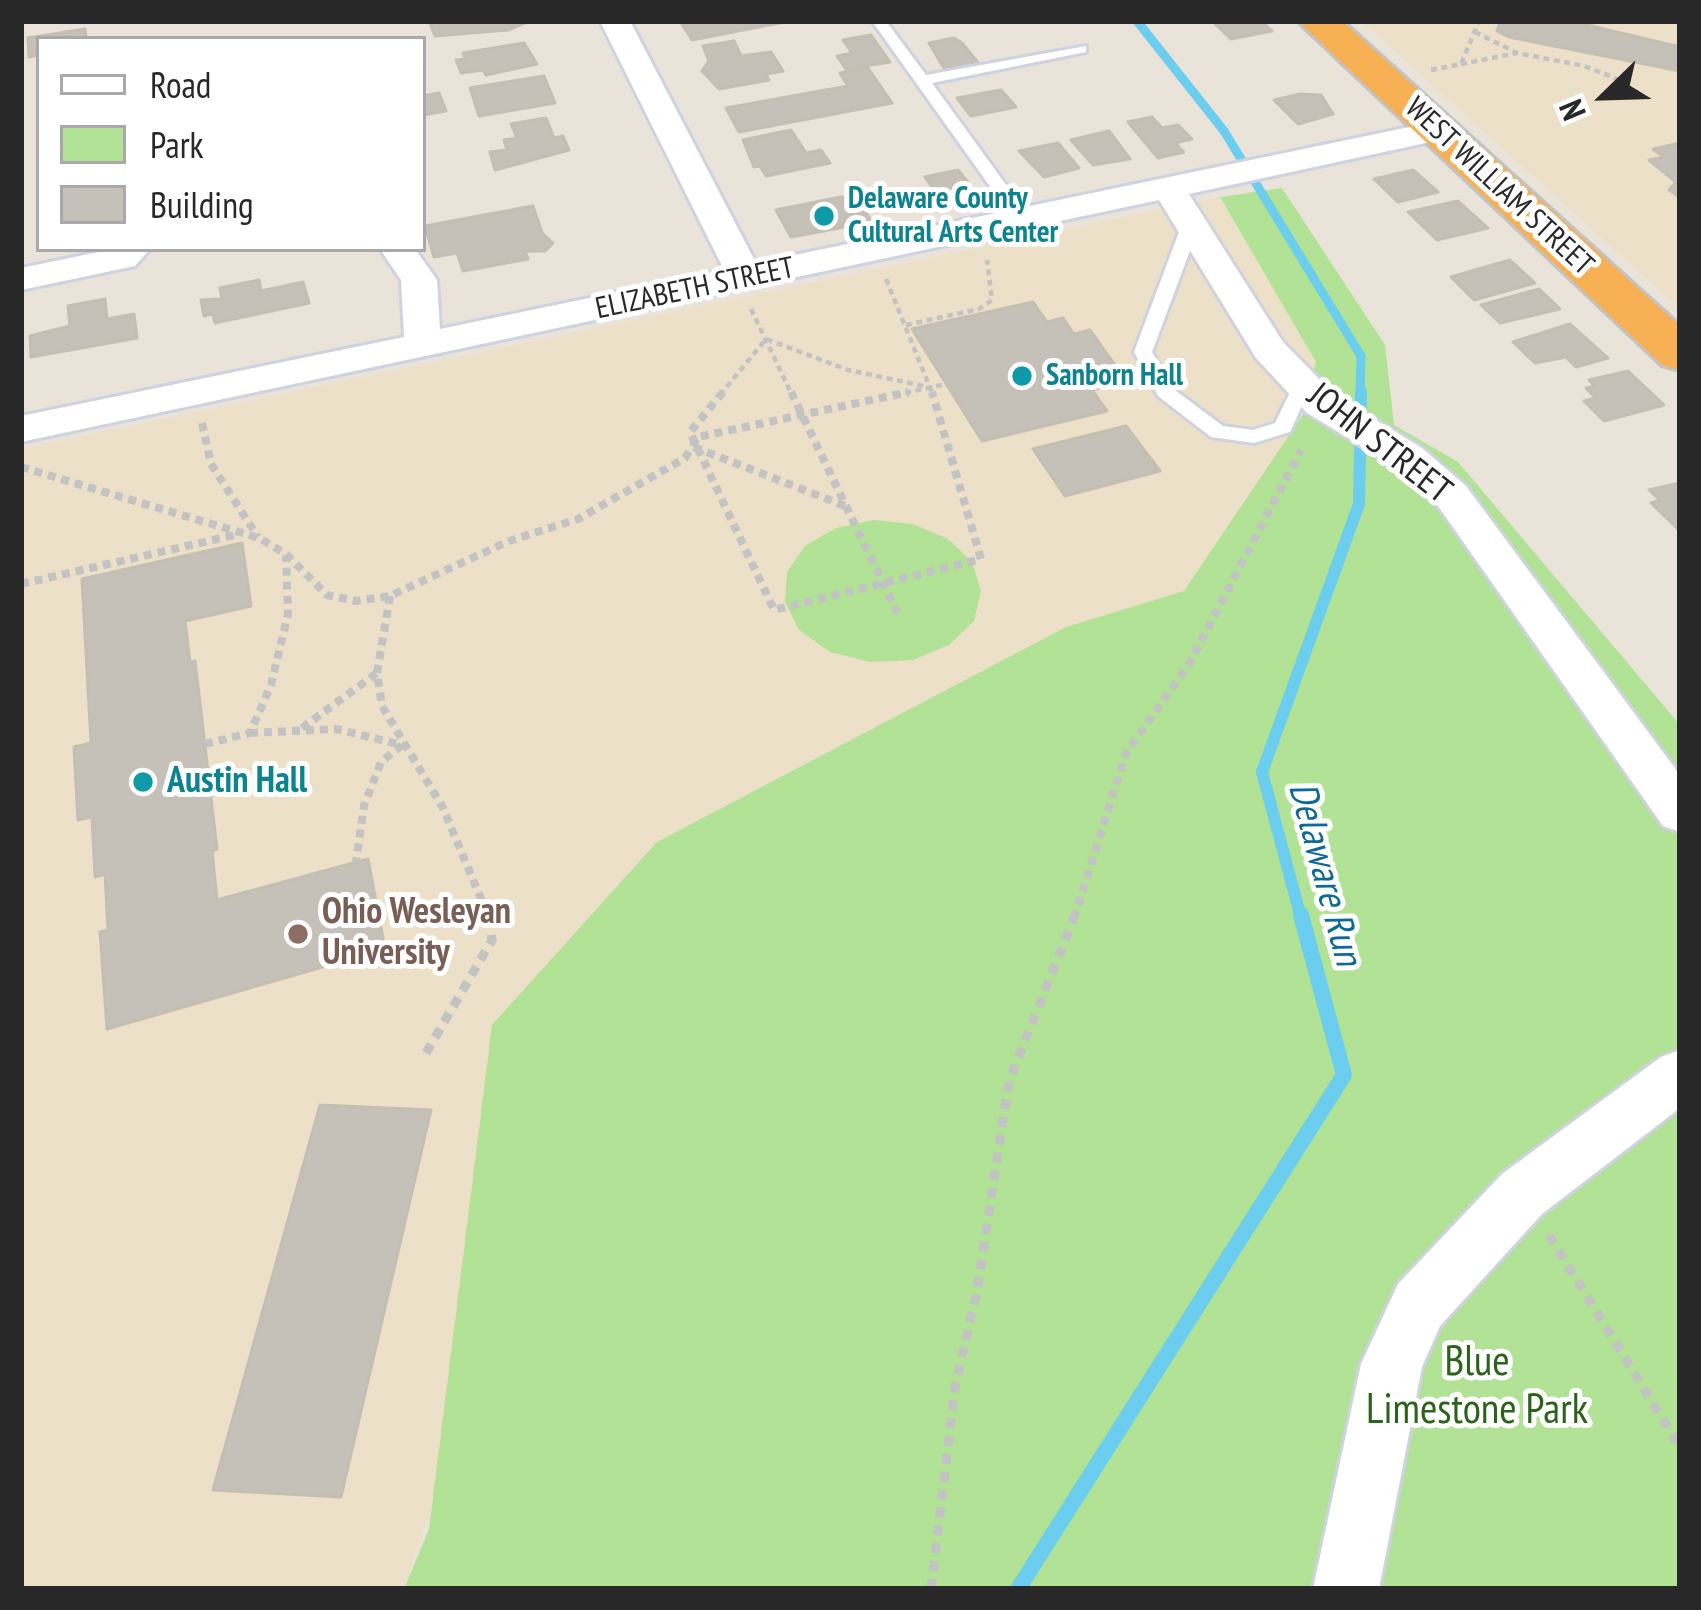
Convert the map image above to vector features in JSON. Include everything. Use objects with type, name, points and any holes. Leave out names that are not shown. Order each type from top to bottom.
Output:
[{"type":"highway","name":"WEST WILLIAM STREET","points":[[1318,21],[1680,354]]},
{"type":"street","points":[[615,21],[746,278]]},
{"type":"street","name":"ELIZABETH STREET","points":[[21,429],[1438,131]]},
{"type":"street","name":"JOHN STREET","points":[[1169,189],[1269,350],[1312,395],[1408,457],[1452,496],[1680,812]]},
{"type":"street","points":[[21,279],[123,259],[130,252]]},
{"type":"street","points":[[399,252],[419,280],[423,345]]},
{"type":"street","points":[[1346,1589],[1392,1364],[1419,1305],[1522,1194],[1680,1075]]},
{"type":"lane","points":[[879,21],[1022,219]]},
{"type":"lane","points":[[921,81],[1082,49]]},
{"type":"lane","points":[[1190,224],[1143,352],[1166,392],[1218,432],[1254,436],[1283,428],[1312,395]]},
{"type":"path","points":[[1461,64],[1479,21]]},
{"type":"path","points":[[1475,32],[1517,53],[1583,66],[1622,81]]},
{"type":"path","points":[[1428,70],[1517,53]]},
{"type":"path","points":[[906,325],[979,308],[992,300],[986,253]]},
{"type":"path","points":[[766,339],[690,433],[692,447],[707,464],[774,610],[981,559],[931,387],[884,274]]},
{"type":"path","points":[[746,278],[748,302],[899,616]]},
{"type":"path","points":[[766,339],[848,370],[931,387]]},
{"type":"path","points":[[21,467],[259,538],[286,554],[327,595],[356,601],[390,596],[509,542],[595,511],[686,458],[698,437],[946,383]]},
{"type":"path","points":[[931,1589],[956,1387],[977,1292],[1009,1081],[1076,914],[1126,753],[1189,664],[1312,395]]},
{"type":"path","points":[[201,419],[211,464],[259,538]]},
{"type":"path","points":[[692,447],[845,506]]},
{"type":"path","points":[[21,584],[237,535]]},
{"type":"path","points":[[250,733],[271,685],[288,614],[286,554]]},
{"type":"path","points":[[390,596],[377,673],[382,706],[442,808],[488,908],[492,940],[426,1053]]},
{"type":"path","points":[[301,728],[336,708],[377,673]]},
{"type":"path","points":[[205,744],[301,728],[368,733],[402,745]]},
{"type":"path","points":[[356,862],[364,806],[382,762],[402,745]]},
{"type":"path","points":[[1522,1194],[1680,1447]]},
{"type":"shaded area","points":[[1361,21],[1680,21],[1680,309]]},
{"type":"shaded area","name":"Ohio Wesleyan University","points":[[1220,197],[1316,363],[1304,413],[1184,591],[1066,627],[657,842],[404,1589],[21,1589],[21,449]]},
{"type":"green space","name":"Blue Limestone Park","points":[[1282,188],[1385,345],[1394,425],[1458,462],[1680,725],[1680,1589],[404,1589],[429,1529],[492,1025],[657,842],[1066,627],[1184,591],[1304,413],[1316,362],[1220,197]]},
{"type":"green space","points":[[874,520],[913,524],[948,539],[972,562],[981,591],[974,621],[949,645],[913,660],[870,662],[830,652],[799,630],[785,602],[787,572],[805,546],[836,528]]},
{"type":"building","points":[[529,21],[508,30],[435,36],[430,23]]},
{"type":"building","points":[[680,21],[784,21],[784,22],[692,40]]},
{"type":"building","points":[[1212,21],[1261,21],[1272,31],[1231,39]]},
{"type":"building","points":[[1501,21],[1570,21],[1680,47],[1680,71],[1509,37],[1497,31]]},
{"type":"building","points":[[85,29],[86,36],[41,36]]},
{"type":"building","points":[[871,35],[890,62],[846,69],[837,56],[852,53],[843,40]]},
{"type":"building","points":[[36,37],[36,56],[29,57],[28,38]]},
{"type":"building","points":[[954,38],[979,64],[945,70],[929,43]]},
{"type":"building","points":[[734,41],[741,56],[771,52],[783,71],[766,74],[769,80],[719,89],[702,71],[709,61],[703,46]]},
{"type":"building","points":[[524,43],[537,64],[486,75],[483,70],[461,73],[456,60],[465,59],[463,53]]},
{"type":"building","points":[[868,68],[892,103],[739,132],[726,108],[848,86],[840,73]]},
{"type":"building","points":[[544,76],[555,103],[479,116],[470,88]]},
{"type":"building","points":[[1001,90],[1016,107],[971,116],[957,98]]},
{"type":"building","points":[[439,93],[446,111],[426,114],[426,95]]},
{"type":"building","points":[[1321,95],[1333,114],[1298,124],[1274,100]]},
{"type":"building","points":[[1152,117],[1162,128],[1178,125],[1192,139],[1175,143],[1184,152],[1158,158],[1128,122]]},
{"type":"building","points":[[546,118],[554,138],[563,136],[569,150],[495,170],[490,152],[507,150],[504,140],[517,138],[511,124]]},
{"type":"building","points":[[791,130],[806,153],[821,150],[830,163],[766,176],[760,166],[754,167],[743,140]]},
{"type":"building","points":[[1109,131],[1130,159],[1093,165],[1071,140]]},
{"type":"building","points":[[1058,143],[1079,168],[1044,177],[1019,151]]},
{"type":"building","points":[[1680,143],[1680,197],[1669,190],[1676,182],[1649,160],[1664,157],[1653,149]]},
{"type":"building","points":[[958,170],[980,198],[946,206],[925,177]]},
{"type":"building","points":[[1413,170],[1438,192],[1398,202],[1374,179]]},
{"type":"building","name":"Delaware County Cultural Arts Center","points":[[841,197],[857,199],[872,222],[791,237],[776,210]]},
{"type":"building","points":[[1458,201],[1488,228],[1437,240],[1408,212]]},
{"type":"building","points":[[533,206],[542,233],[553,243],[545,251],[525,251],[528,259],[463,271],[457,253],[434,257],[426,226]]},
{"type":"building","points":[[1510,260],[1535,283],[1474,300],[1451,277]]},
{"type":"building","points":[[259,280],[261,291],[303,282],[309,303],[215,323],[213,314],[204,316],[201,300],[222,299],[220,288]]},
{"type":"building","points":[[1539,289],[1560,309],[1500,323],[1481,305]]},
{"type":"building","points":[[105,299],[107,319],[134,314],[137,338],[31,357],[30,336],[70,326],[68,306]]},
{"type":"building","name":"Sanborn Hall","points":[[1033,302],[1047,322],[1063,318],[1074,334],[1090,330],[1115,365],[1098,369],[1110,385],[1092,390],[1107,411],[982,441],[912,329]]},
{"type":"building","points":[[1570,324],[1608,358],[1576,367],[1566,357],[1535,363],[1513,342]]},
{"type":"building","points":[[1628,371],[1664,405],[1604,421],[1584,401],[1596,398],[1586,388],[1595,386],[1589,380]]},
{"type":"building","points":[[1126,426],[1160,471],[1065,496],[1033,449]]},
{"type":"building","points":[[1680,483],[1680,531],[1651,503],[1660,500],[1649,490]]},
{"type":"building","name":"Austin Hall","points":[[242,543],[251,606],[185,621],[190,662],[195,661],[217,849],[212,851],[217,900],[368,859],[385,949],[107,1029],[100,932],[108,930],[105,874],[95,877],[92,817],[78,820],[74,747],[91,743],[82,579]]},
{"type":"building","points":[[320,1105],[431,1110],[341,1497],[213,1490]]},
{"type":"waterway","name":"Delaware Run","points":[[1137,21],[1224,131],[1361,356],[1360,395]]},
{"type":"waterway","name":"Delaware Run","points":[[1301,918],[1262,772],[1359,504],[1361,392]]},
{"type":"waterway","name":"Delaware Run","points":[[1018,1589],[1344,1075],[1301,915]]},
{"type":"place","name":"Delaware County Cultural Arts Center","points":[[824,216]]},
{"type":"place","name":"Sanborn Hall","points":[[1022,376]]},
{"type":"place","name":"Austin Hall","points":[[143,782]]},
{"type":"place","name":"Ohio Wesleyan University","points":[[298,934]]}]
